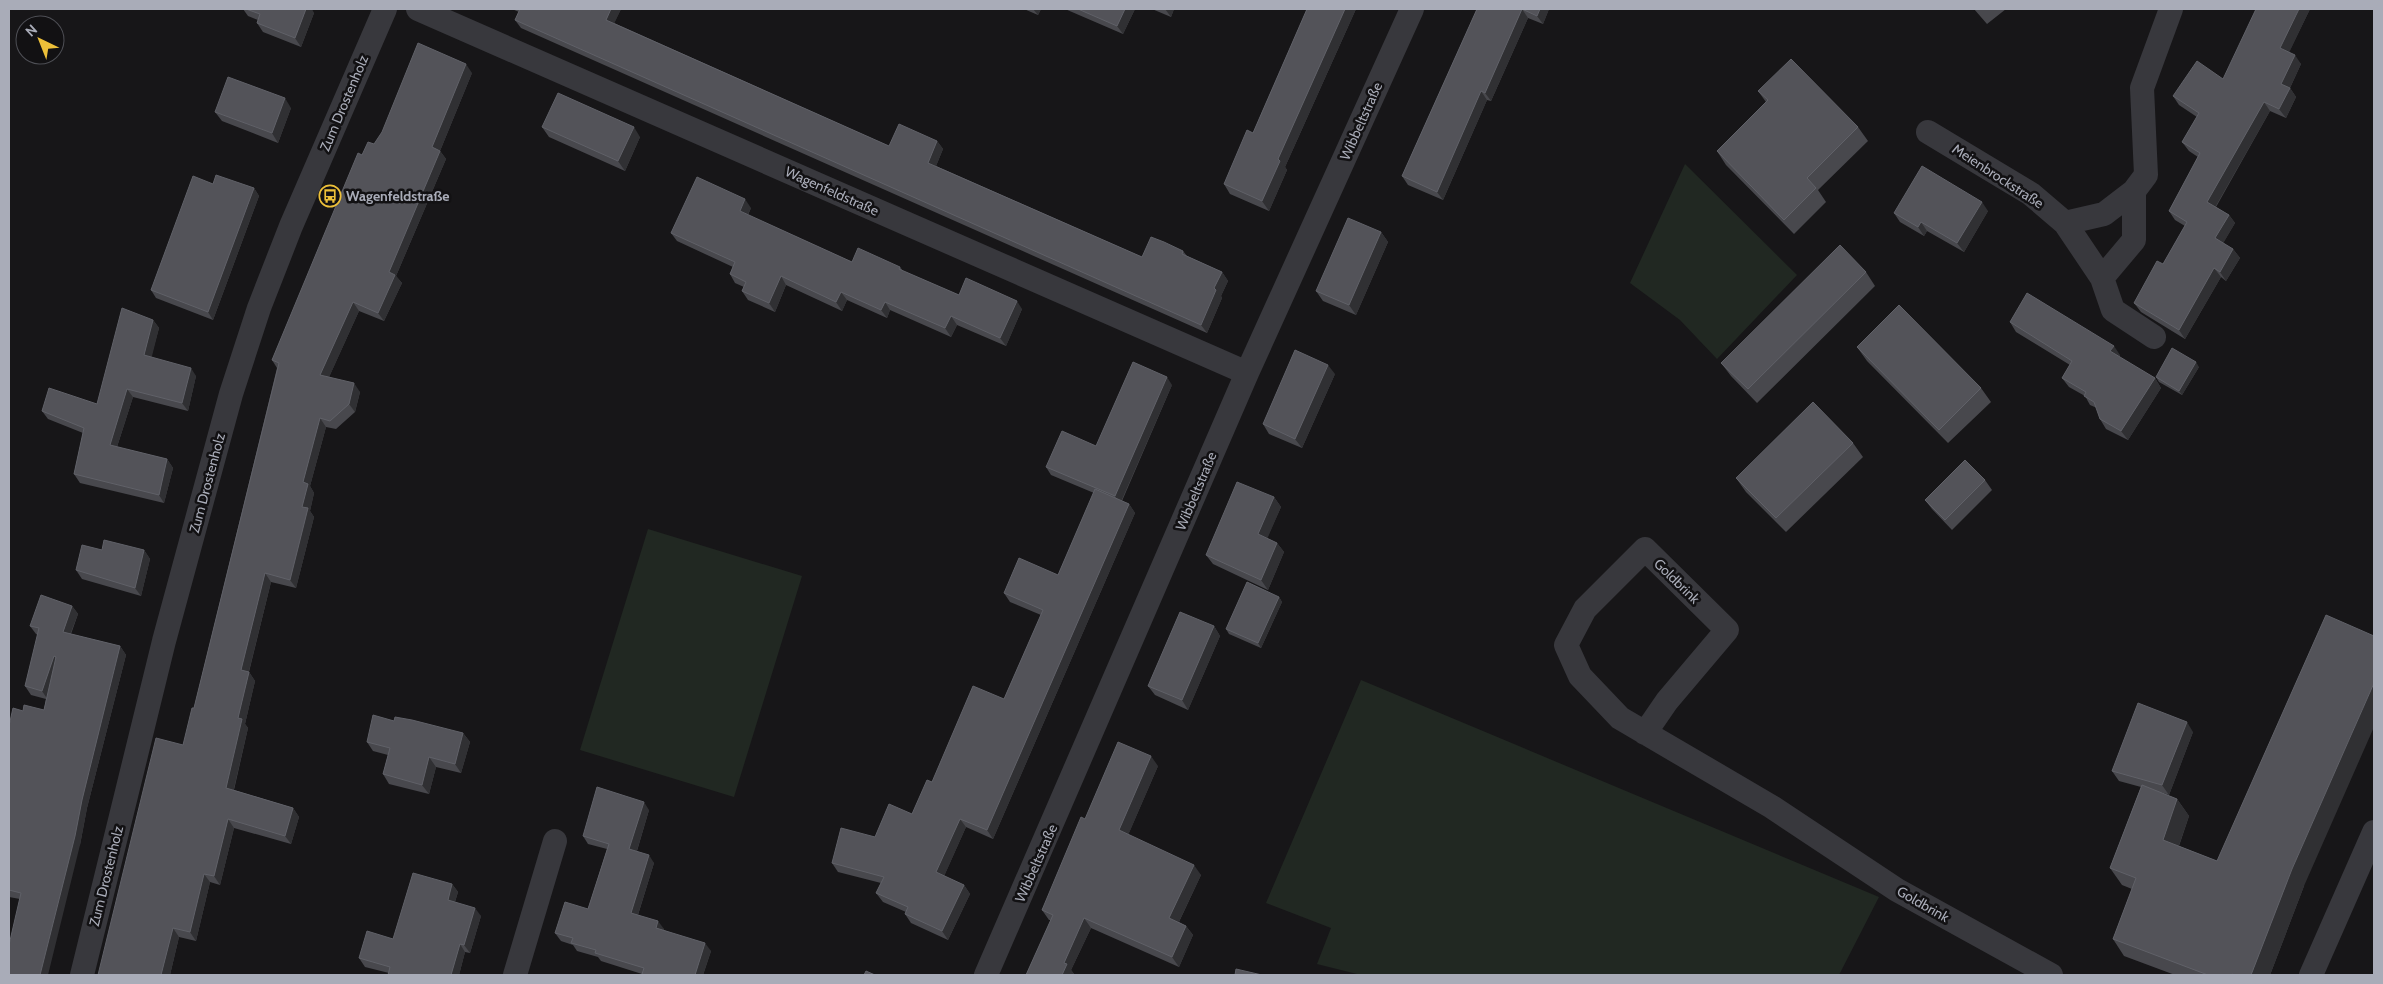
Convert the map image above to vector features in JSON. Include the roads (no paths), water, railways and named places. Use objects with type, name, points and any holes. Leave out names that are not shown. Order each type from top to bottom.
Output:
[{"type":"street","name":"Zum Drostenholz","points":[[82,975],[164,641],[231,394],[259,308],[291,226],[384,9]]},
{"type":"street","name":"Wagenfeldstraße","points":[[418,9],[1246,373]]},
{"type":"street","name":"Wibbeltstraße","points":[[986,975],[1246,373],[1412,9]]},
{"type":"street","points":[[2064,223],[2104,214],[2134,191],[2146,175],[2142,88],[2171,9]]},
{"type":"street","name":"Meienbrockstraße","points":[[1928,132],[2031,194],[2064,223],[2102,278],[2113,310],[2154,337]]},
{"type":"street","points":[[2102,278],[2134,240],[2134,191]]},
{"type":"street","name":"Goldbrink","points":[[1645,733],[1667,701],[1727,630],[1645,549],[1585,609],[1566,645],[1580,676],[1620,718],[1645,733],[1772,808],[1897,890],[2051,975]]},
{"type":"street","points":[[2312,975],[2374,832]]},
{"type":"street","points":[[520,974],[555,841]]},
{"type":"place","name":"Wagenfeldstraße","points":[[330,196]]}]
